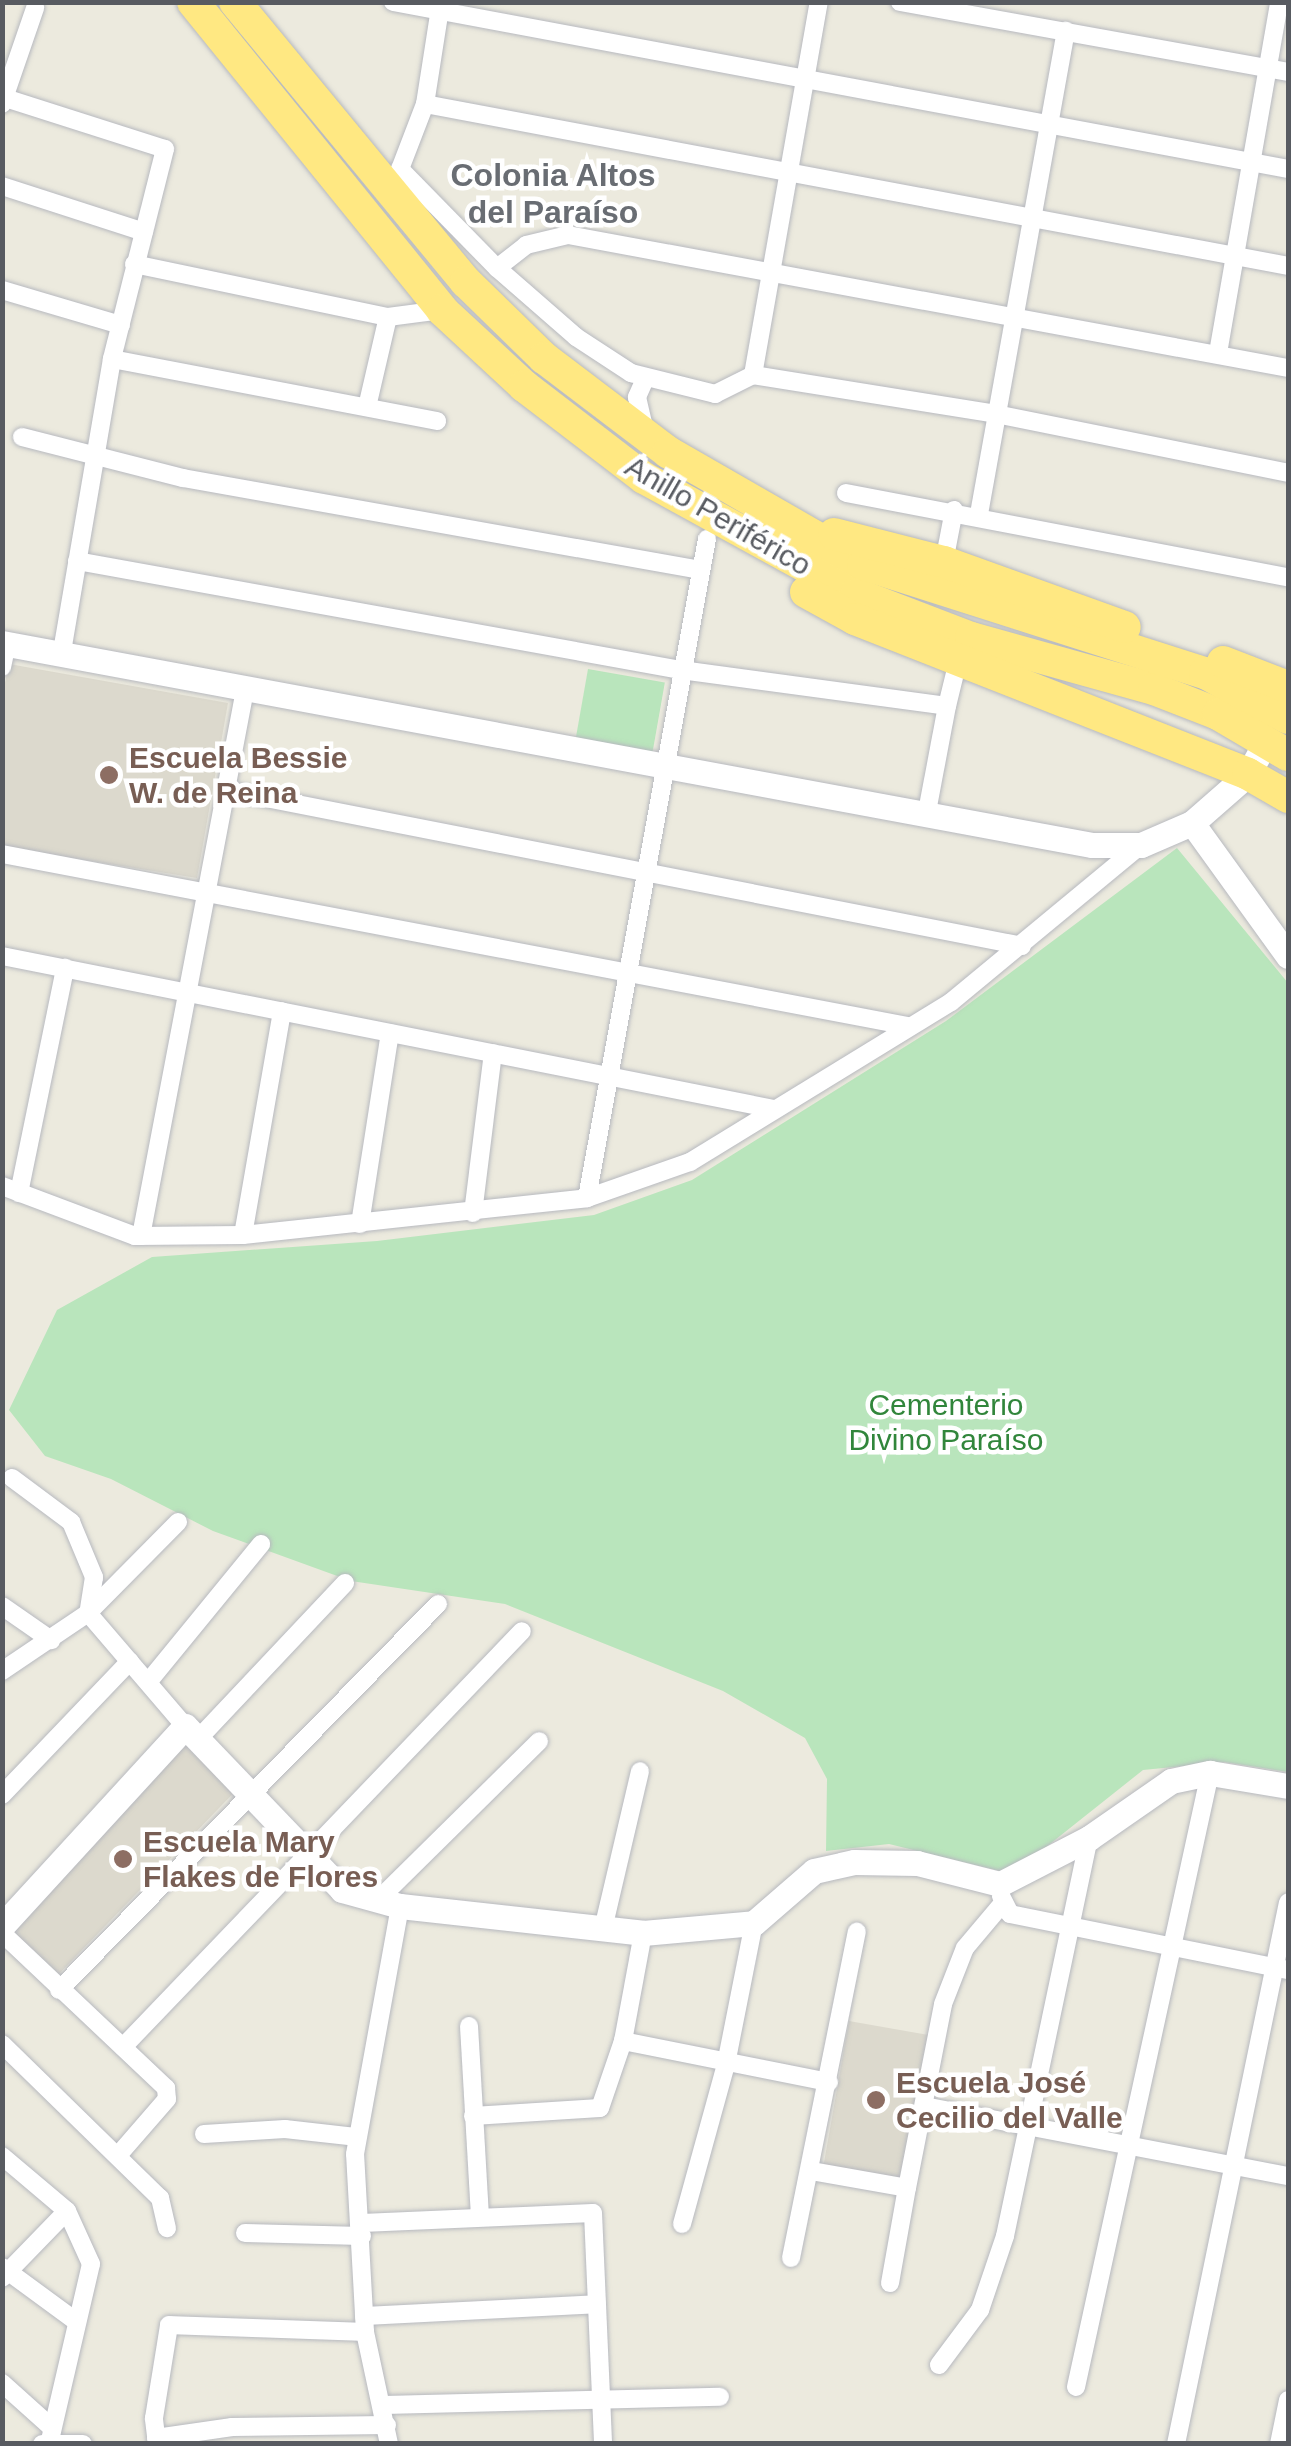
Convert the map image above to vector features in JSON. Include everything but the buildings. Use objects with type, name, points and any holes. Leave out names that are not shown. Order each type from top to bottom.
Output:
[{"type":"highway","name":"Anillo Periférico","points":[[194,2],[442,310],[524,386],[644,478],[856,594],[971,638],[1154,689],[1218,714],[1265,760]]},
{"type":"highway","name":"Anillo Periférico","points":[[243,5],[466,282],[544,358],[647,436],[862,564],[1205,673],[1288,718]]},
{"type":"highway","points":[[644,478],[704,554],[958,661],[1265,760],[1288,797]]},
{"type":"highway","points":[[785,520],[944,562],[1288,688]]},
{"type":"street","points":[[393,2],[440,7],[806,80],[1288,169]]},
{"type":"street","points":[[753,374],[819,2]]},
{"type":"street","points":[[900,2],[1288,72]]},
{"type":"street","points":[[1218,353],[1248,161],[1280,2]]},
{"type":"street","points":[[440,7],[425,104],[400,169],[497,268],[576,337],[644,379],[715,394],[753,374],[996,414],[1288,473]]},
{"type":"street","points":[[36,8],[3,100],[165,149],[112,359],[62,654]]},
{"type":"street","points":[[979,514],[1066,31]]},
{"type":"street","points":[[425,104],[1288,266]]},
{"type":"street","points":[[2,186],[144,232]]},
{"type":"street","points":[[497,268],[526,244],[568,235],[1288,368]]},
{"type":"street","points":[[134,264],[388,317],[442,310]]},
{"type":"street","points":[[2,290],[120,326]]},
{"type":"street","points":[[367,407],[388,317]]},
{"type":"street","points":[[112,359],[437,421]]},
{"type":"street","points":[[644,379],[637,398],[647,436]]},
{"type":"street","points":[[22,437],[94,452],[183,478],[704,554],[587,1198]]},
{"type":"street","points":[[846,493],[979,514],[1288,577]]},
{"type":"street","points":[[944,562],[954,510]]},
{"type":"street","points":[[77,561],[681,670],[947,706]]},
{"type":"street","points":[[4,651],[62,654],[1092,846],[1141,845]]},
{"type":"street","points":[[926,817],[958,661]]},
{"type":"street","points":[[141,1236],[244,690]]},
{"type":"street","points":[[66,968],[11,1190],[141,1236],[243,1235],[473,1214],[587,1198],[690,1162],[908,1026],[1022,946],[1141,845],[1192,822],[1265,760]]},
{"type":"street","points":[[225,790],[1022,946]]},
{"type":"street","points":[[1192,822],[1288,955]]},
{"type":"street","points":[[2,854],[626,969],[908,1026]]},
{"type":"street","points":[[2,956],[774,1109]]},
{"type":"street","points":[[243,1235],[282,1011]]},
{"type":"street","points":[[360,1224],[390,1032]]},
{"type":"street","points":[[473,1214],[493,1053]]},
{"type":"street","points":[[12,1478],[71,1522],[87,1549],[94,1576],[88,1613]]},
{"type":"street","points":[[2,1671],[88,1613],[178,1522]]},
{"type":"street","points":[[149,1681],[261,1544]]},
{"type":"street","points":[[120,2153],[166,2099],[166,2088],[59,1990],[2,1930],[192,1732],[345,1583]]},
{"type":"street","points":[[59,1990],[438,1604]]},
{"type":"street","points":[[2,1606],[51,1640]]},
{"type":"street","points":[[88,1613],[192,1732],[309,1853],[329,1881],[388,1904],[644,1934],[754,1924],[814,1871],[854,1862],[917,1863],[1001,1894],[1010,1914],[1281,1968]]},
{"type":"street","points":[[123,2047],[522,1631]]},
{"type":"street","points":[[2,1796],[130,1661]]},
{"type":"street","points":[[539,1741],[388,1904],[356,2137],[364,2324],[388,2434],[232,2426],[157,2441],[168,2325],[364,2324],[597,2304]]},
{"type":"street","points":[[603,1929],[640,1771]]},
{"type":"street","points":[[890,2282],[948,1990],[965,1948],[1001,1894],[1172,1780],[1210,1773],[1288,1786]]},
{"type":"street","points":[[1076,2387],[1133,2146],[1210,1773]]},
{"type":"street","points":[[939,2365],[980,2310],[1005,2236],[1088,1838]]},
{"type":"street","points":[[1176,2444],[1281,1968],[1288,1902]]},
{"type":"street","points":[[682,2224],[726,2064],[754,1924]]},
{"type":"street","points":[[791,2258],[857,1932]]},
{"type":"street","points":[[473,2116],[593,2112],[608,2096],[644,1934]]},
{"type":"street","points":[[469,2026],[480,2216]]},
{"type":"street","points":[[623,2041],[829,2082]]},
{"type":"street","points":[[2,2044],[120,2153],[160,2198],[168,2228]]},
{"type":"street","points":[[924,2106],[1288,2176]]},
{"type":"street","points":[[204,2134],[285,2129],[356,2137]]},
{"type":"street","points":[[2,2156],[68,2211],[91,2264],[48,2438]]},
{"type":"street","points":[[811,2171],[906,2188]]},
{"type":"street","points":[[68,2211],[4,2272],[77,2322]]},
{"type":"street","points":[[245,2233],[362,2229],[480,2216],[593,2212],[603,2444]]},
{"type":"street","points":[[2,2383],[48,2438],[83,2444]]},
{"type":"street","points":[[383,2405],[602,2403],[720,2397]]},
{"type":"street","points":[[1279,2444],[1288,2400]]},
{"type":"shaded area","name":"Escuela Bessie W. de Reina","points":[[9,664],[228,703],[197,878],[3,847],[2,697]]},
{"type":"shaded area","name":"Escuela Mary Flakes de Flores","points":[[188,1738],[239,1787],[57,1976],[6,1926]]},
{"type":"shaded area","name":"Escuela José Cecilio del Valle","points":[[849,2021],[932,2036],[906,2180],[823,2166]]},
{"type":"green space","points":[[588,669],[665,683],[652,756],[575,743]]},
{"type":"green space","name":"Cementerio Divino Paraíso","points":[[1177,848],[1288,983],[1288,1772],[1224,1762],[1143,1770],[1031,1859],[1000,1871],[889,1844],[826,1851],[827,1779],[805,1738],[723,1691],[505,1604],[351,1581],[213,1531],[111,1479],[45,1456],[9,1410],[57,1310],[152,1257],[377,1241],[594,1215],[692,1180],[946,1021]]},
{"type":"place","name":"Escuela Bessie W. de Reina","points":[[109,775]]},
{"type":"place","name":"Escuela Mary Flakes de Flores","points":[[123,1859]]},
{"type":"place","name":"Escuela José Cecilio del Valle","points":[[876,2100]]},
{"type":"district","name":"Colonia Altos del Paraíso","points":[[553,194]]}]
